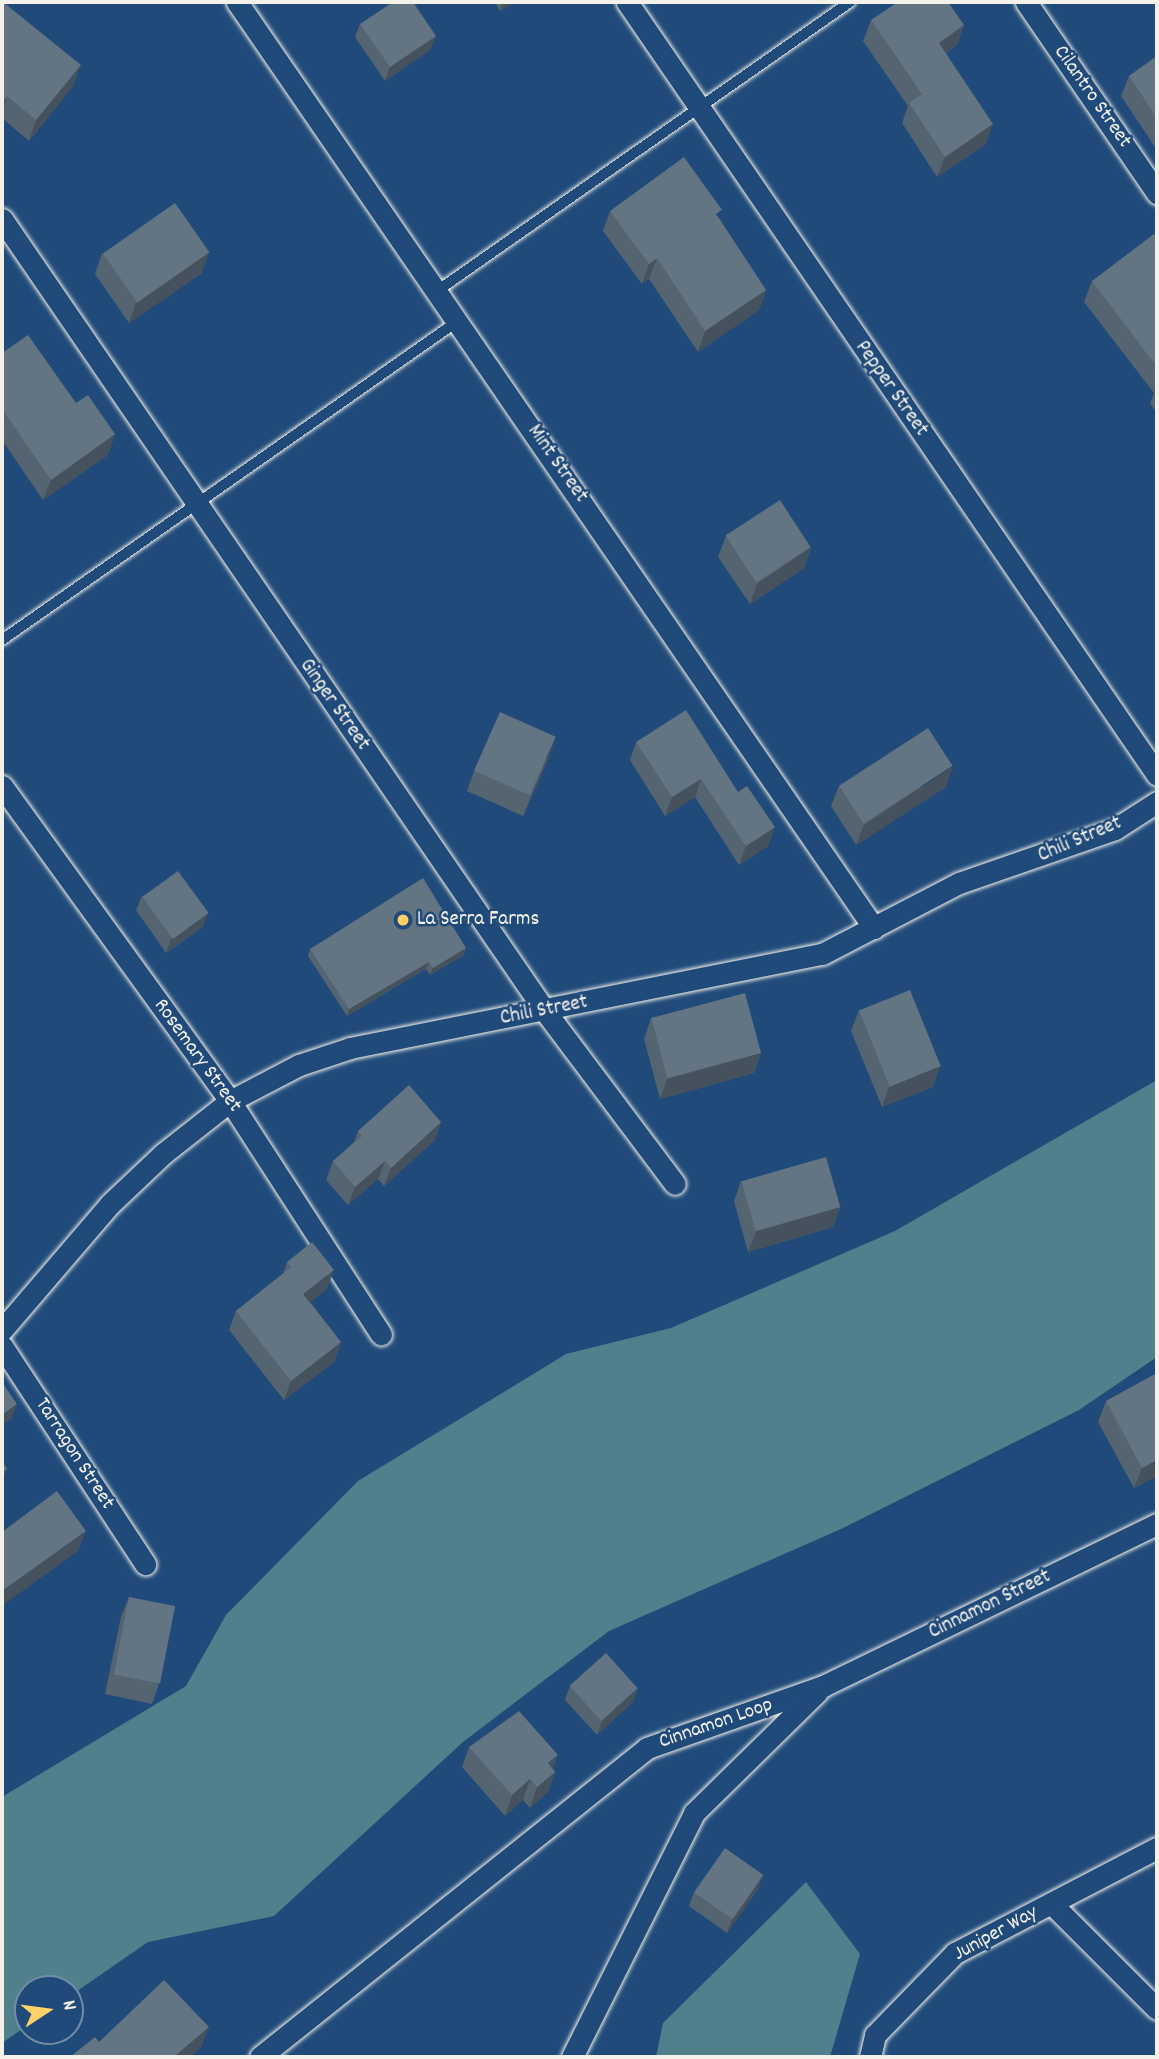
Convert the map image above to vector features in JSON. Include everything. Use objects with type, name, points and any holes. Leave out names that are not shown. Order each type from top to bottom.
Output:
[{"type":"street","name":"Mint Street","points":[[237,2],[874,928]]},
{"type":"street","name":"Pepper Street","points":[[627,2],[1157,775]]},
{"type":"street","name":"Cilantro Street","points":[[1026,2],[1157,193]]},
{"type":"street","name":"Ginger Street","points":[[2,219],[196,509],[545,1011],[675,1184]]},
{"type":"street","name":"Rosemary Street","points":[[2,786],[230,1101],[381,1334]]},
{"type":"street","name":"Chili Street","points":[[2,1330],[110,1204],[230,1101],[299,1065],[350,1048],[822,954],[959,883],[1115,829],[1157,802]]},
{"type":"street","name":"Tarragon Street","points":[[2,1346],[145,1564]]},
{"type":"street","name":"Cinnamon Street","points":[[823,1686],[1157,1524]]},
{"type":"street","name":"Cinnamon Loop","points":[[260,2057],[648,1748],[823,1686]]},
{"type":"street","name":"Cinnamon Loop","points":[[572,2057],[694,1813],[823,1686]]},
{"type":"street","name":"Juniper Way","points":[[870,2057],[875,2035],[955,1953],[1157,1848]]},
{"type":"street","points":[[1052,1904],[1157,2009]]},
{"type":"lane","points":[[437,291],[850,2]]},
{"type":"lane","points":[[2,640],[196,509],[458,321]]},
{"type":"green space","points":[[1157,1080],[1157,1357],[1079,1410],[841,1529],[609,1631],[463,1742],[274,1916],[148,1942],[84,1986],[84,1975],[14,1975],[14,2035],[2,2043],[2,1797],[186,1686],[226,1615],[358,1481],[566,1354],[671,1328],[895,1231]]},
{"type":"green space","points":[[806,1882],[860,1954],[830,2057],[656,2057],[663,2023]]},
{"type":"building","points":[[2,2],[81,65],[36,120],[7,96],[2,101]]},
{"type":"building","points":[[393,2],[413,2],[436,36],[390,67],[360,24]]},
{"type":"building","points":[[898,2],[948,2],[964,25],[939,43],[993,124],[945,157],[909,103],[922,94],[871,20]]},
{"type":"building","points":[[1157,56],[1157,118],[1129,76]]},
{"type":"building","points":[[684,157],[722,210],[716,214],[766,290],[705,331],[657,258],[649,264],[610,211]]},
{"type":"building","points":[[175,203],[209,252],[137,303],[103,253]]},
{"type":"building","points":[[1154,234],[1157,238],[1157,367],[1092,281]]},
{"type":"building","points":[[28,335],[76,403],[88,395],[115,434],[51,480],[2,409],[2,353]]},
{"type":"building","points":[[780,500],[810,547],[756,582],[725,535]]},
{"type":"building","points":[[686,710],[738,792],[747,786],[775,827],[746,846],[701,779],[672,797],[636,742]]},
{"type":"building","points":[[500,712],[556,737],[530,795],[474,770]]},
{"type":"building","points":[[928,728],[953,766],[864,823],[839,786]]},
{"type":"building","points":[[178,871],[209,913],[173,939],[142,897]]},
{"type":"building","name":"La Serra Farms","points":[[423,878],[466,948],[433,968],[429,962],[349,1009],[310,949]]},
{"type":"building","points":[[910,990],[941,1066],[890,1087],[859,1011]]},
{"type":"building","points":[[745,993],[761,1053],[667,1078],[651,1018]]},
{"type":"building","points":[[409,1085],[441,1122],[391,1168],[385,1161],[355,1187],[333,1161],[362,1136],[358,1131]]},
{"type":"building","points":[[826,1157],[840,1207],[756,1231],[741,1181]]},
{"type":"building","points":[[312,1242],[334,1270],[303,1294],[341,1342],[291,1381],[236,1311],[291,1267],[287,1262]]},
{"type":"building","points":[[1157,1373],[1157,1460],[1142,1468],[1106,1401]]},
{"type":"building","points":[[2,1382],[17,1404],[2,1415]]},
{"type":"building","points":[[57,1491],[86,1531],[2,1591],[2,1532]]},
{"type":"building","points":[[129,1597],[175,1606],[160,1684],[114,1675]]},
{"type":"building","points":[[606,1653],[637,1688],[601,1721],[570,1686]]},
{"type":"building","points":[[519,1711],[558,1755],[548,1763],[555,1772],[537,1787],[530,1779],[512,1795],[469,1747]]},
{"type":"building","points":[[725,1848],[764,1875],[733,1919],[694,1892]]},
{"type":"building","points":[[164,1980],[209,2027],[174,2057],[70,2057],[95,2037],[99,2042]]},
{"type":"place","name":"La Serra Farms","points":[[403,920]]}]
